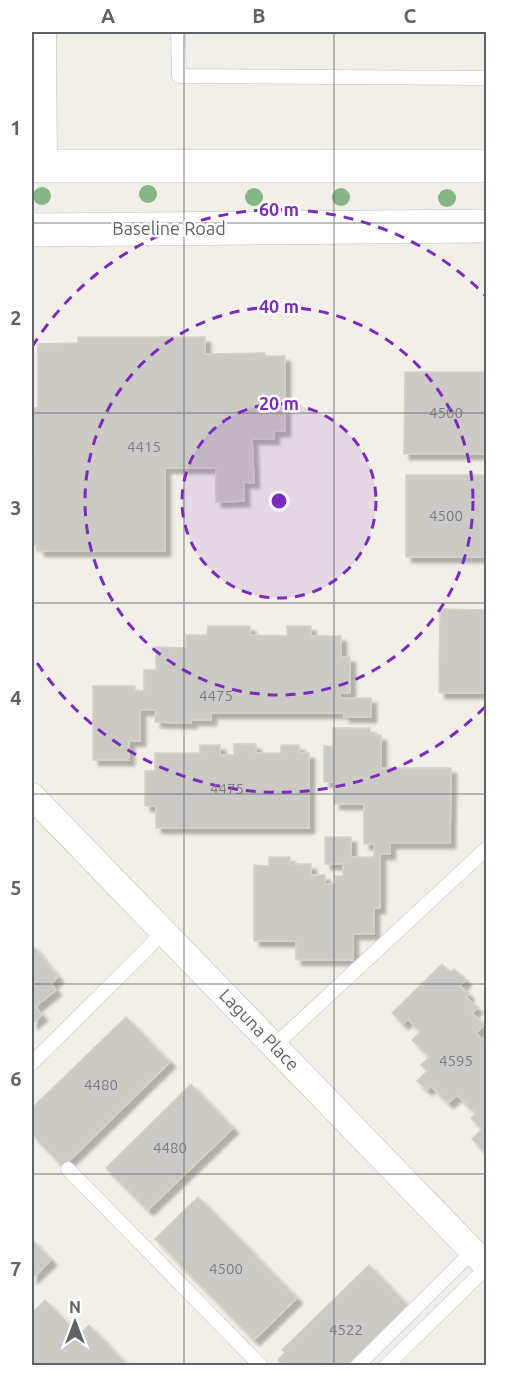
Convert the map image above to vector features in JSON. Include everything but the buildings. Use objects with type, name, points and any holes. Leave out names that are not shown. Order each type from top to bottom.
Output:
[{"type":"main road","points":[[38,166],[486,166]]},
{"type":"main road","name":"Baseline Road","points":[[32,230],[486,226]]},
{"type":"street","points":[[38,166],[37,90],[43,32]]},
{"type":"street","name":"Laguna Place","points":[[32,796],[482,1262]]},
{"type":"lane","points":[[178,32],[178,76],[486,78]]},
{"type":"lane","points":[[274,1046],[486,849]]},
{"type":"lane","points":[[32,1063],[163,931]]},
{"type":"lane","points":[[68,1169],[261,1365]]},
{"type":"lane","points":[[357,1365],[482,1262]]},
{"type":"lane","points":[[386,1365],[482,1262]]}]
